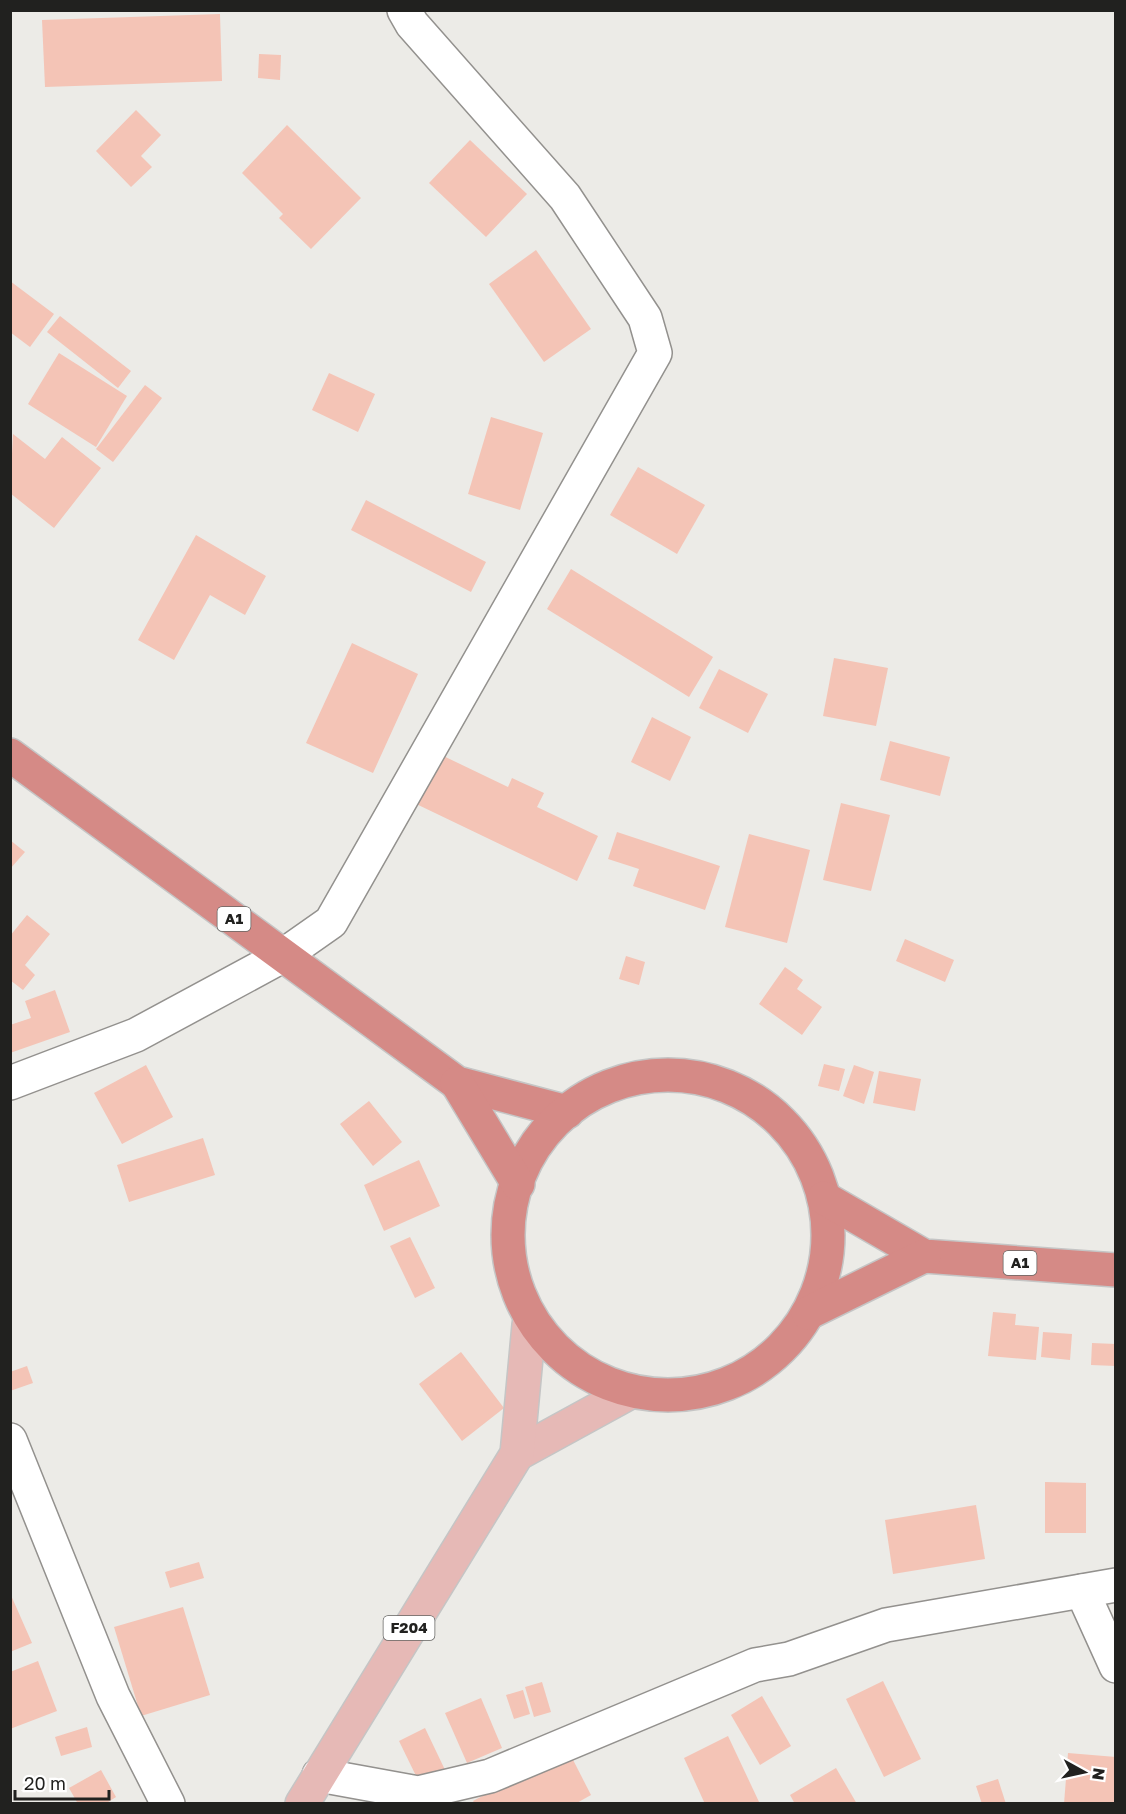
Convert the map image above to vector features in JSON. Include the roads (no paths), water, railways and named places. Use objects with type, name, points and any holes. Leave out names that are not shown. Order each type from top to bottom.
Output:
[{"type":"highway","name":"A1","points":[[10,755],[457,1083],[567,1112]]},
{"type":"highway","points":[[676,1075],[705,1079],[733,1088],[758,1102],[794,1136],[814,1170],[824,1198],[827,1227],[826,1257],[820,1286],[808,1313],[791,1337],[771,1358],[737,1379],[719,1387],[691,1394],[662,1395],[632,1391],[604,1382],[579,1368],[529,1325],[518,1294],[509,1243],[511,1214],[518,1185],[529,1157],[546,1133],[567,1112],[591,1095],[618,1083],[646,1077],[676,1075]]},
{"type":"highway","name":"A1","points":[[457,1083],[518,1185]]},
{"type":"highway","name":"A1","points":[[824,1198],[924,1256],[1116,1270]]},
{"type":"highway","points":[[808,1313],[924,1256]]},
{"type":"main road","name":"F204","points":[[302,1803],[517,1454],[529,1325]]},
{"type":"main road","name":"F204","points":[[517,1454],[632,1391]]},
{"type":"street","points":[[10,1083],[136,1035],[284,955],[331,922],[654,353],[645,318],[564,197],[412,24],[404,10]]},
{"type":"street","points":[[10,1440],[113,1696],[168,1803]]},
{"type":"street","points":[[319,1775],[418,1793],[490,1776],[755,1665],[789,1659],[886,1624],[1116,1585]]},
{"type":"street","points":[[1082,1591],[1116,1666]]}]
